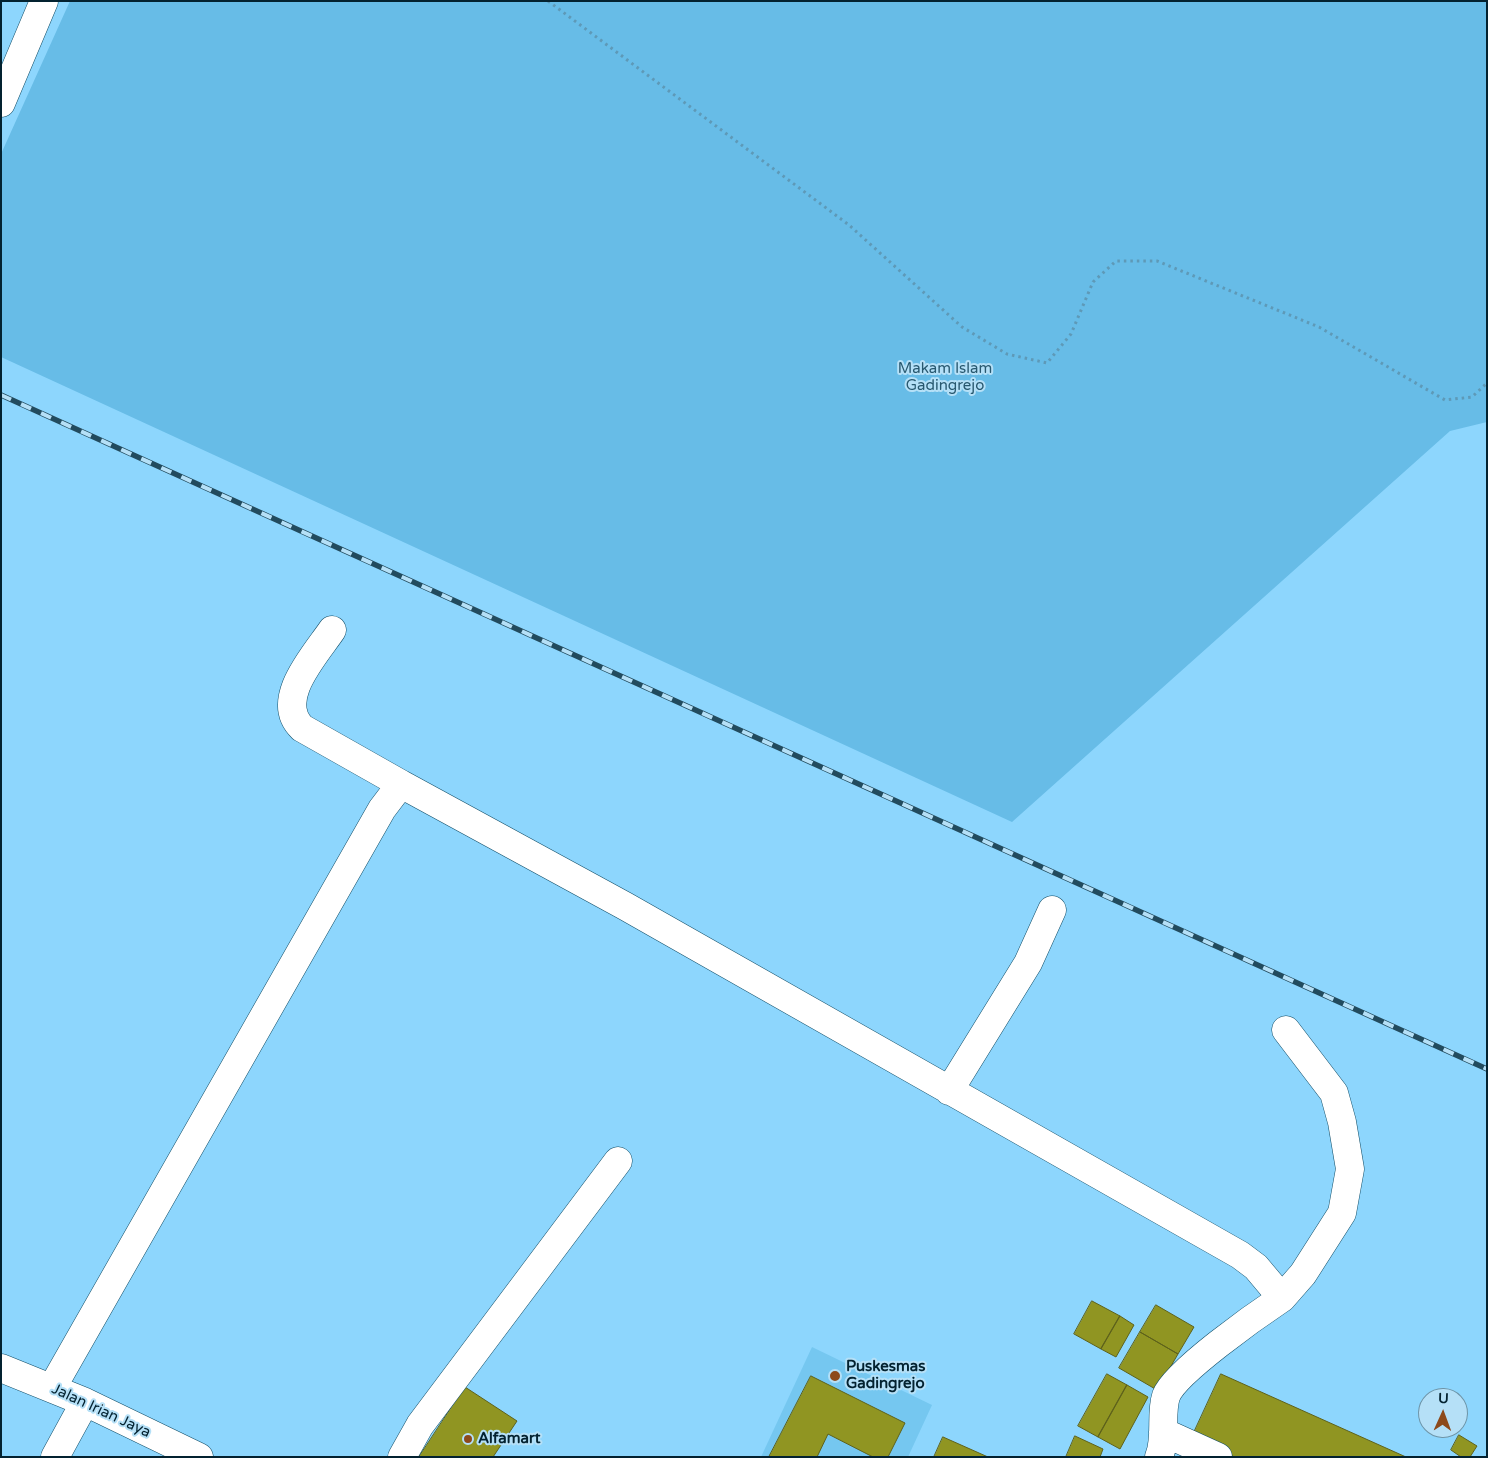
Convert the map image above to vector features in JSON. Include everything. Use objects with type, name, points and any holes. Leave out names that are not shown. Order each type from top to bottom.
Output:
[{"type":"street","points":[[1,103],[44,1]]},
{"type":"street","points":[[332,630],[293,692],[292,715],[302,728],[616,901],[1240,1255],[1256,1267],[1282,1298]]},
{"type":"street","points":[[52,1388],[382,809],[401,784]]},
{"type":"street","points":[[949,1091],[1028,963],[1052,910]]},
{"type":"street","points":[[1218,1457],[1161,1445],[1166,1397],[1172,1385],[1216,1346],[1282,1298],[1303,1274],[1342,1213],[1350,1169],[1342,1122],[1334,1093],[1286,1030]]},
{"type":"street","points":[[402,1457],[420,1425],[618,1161]]},
{"type":"street","name":"Jalan Irian Jaya","points":[[1,1368],[85,1402],[199,1457]]},
{"type":"street","points":[[55,1457],[85,1402]]},
{"type":"path","points":[[548,1],[849,225],[962,327],[1008,354],[1047,363],[1071,334],[1093,282],[1116,261],[1156,261],[1319,327],[1445,400],[1472,397],[1487,383]]},
{"type":"shaded area","name":"Puskesmas Gadingrejo","points":[[812,1347],[932,1405],[908,1457],[761,1457]]},
{"type":"green space","name":"Makam Islam Gadingrejo","points":[[70,1],[1487,1],[1487,422],[1450,431],[1012,822],[1,357],[1,154]]},
{"type":"building","points":[[1092,1301],[1120,1316],[1101,1349],[1074,1334]]},
{"type":"building","points":[[1156,1305],[1194,1327],[1178,1354],[1140,1332]]},
{"type":"building","points":[[1120,1316],[1134,1325],[1116,1357],[1101,1349]]},
{"type":"building","points":[[1140,1332],[1178,1354],[1157,1390],[1119,1368]]},
{"type":"building","points":[[1107,1374],[1127,1385],[1098,1437],[1078,1426]]},
{"type":"building","points":[[1221,1374],[1406,1457],[1232,1457],[1191,1439]]},
{"type":"building","points":[[811,1376],[905,1423],[888,1457],[873,1457],[828,1434],[817,1457],[769,1457]]},
{"type":"building","points":[[1127,1385],[1148,1397],[1120,1449],[1098,1437]]},
{"type":"building","name":"Alfamart","points":[[465,1387],[517,1421],[493,1457],[419,1457]]},
{"type":"building","points":[[1075,1436],[1103,1449],[1100,1457],[1066,1457]]},
{"type":"building","points":[[943,1437],[988,1457],[934,1457]]},
{"type":"building","points":[[1457,1438],[1464,1438],[1477,1446],[1470,1457],[1461,1457],[1451,1450]]},
{"type":"railway","points":[[1,395],[1487,1069]]},
{"type":"place","name":"Puskesmas Gadingrejo","points":[[835,1376]]},
{"type":"place","name":"Alfamart","points":[[468,1439]]}]
